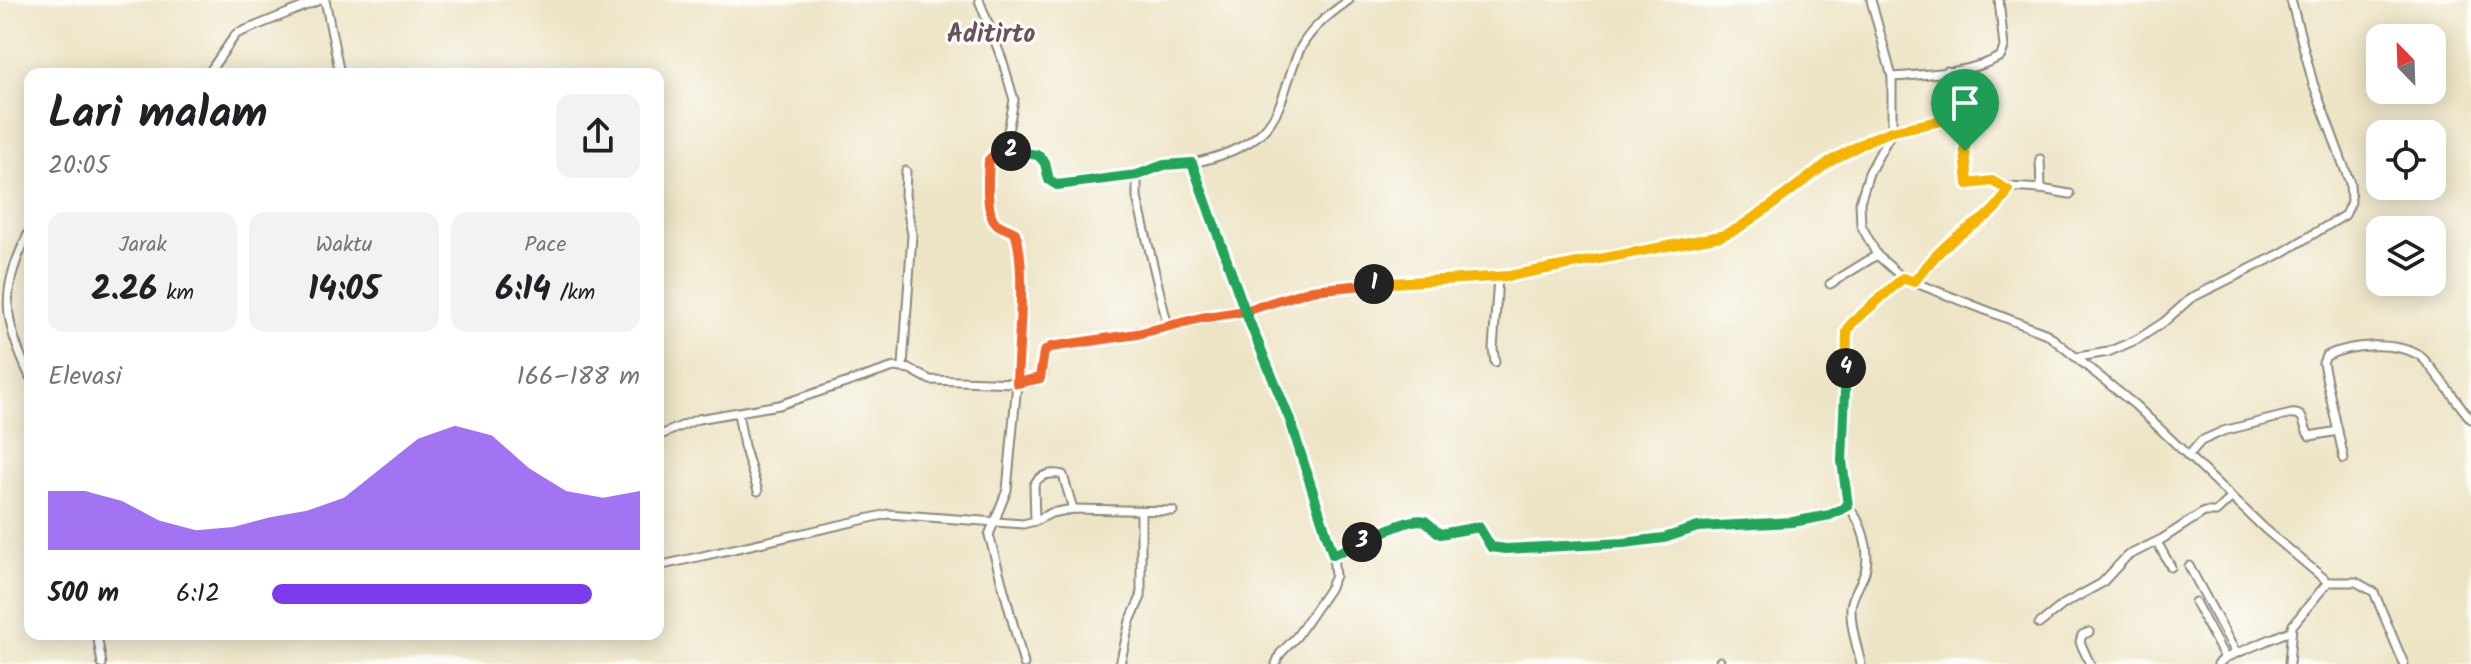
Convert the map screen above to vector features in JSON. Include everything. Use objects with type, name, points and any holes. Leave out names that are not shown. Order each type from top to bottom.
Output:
[{"type":"street","points":[[212,68],[236,34],[322,0],[339,68]]},
{"type":"street","points":[[979,0],[1014,100],[1004,152]]},
{"type":"street","points":[[1024,664],[989,535],[1009,482],[1017,383],[1020,273],[1015,233],[994,223],[991,218],[989,160],[997,152],[1038,155],[1045,163],[1049,180],[1057,185],[1137,175],[1164,165],[1192,163],[1225,154],[1264,130],[1281,102],[1307,38],[1349,0]]},
{"type":"street","points":[[1871,0],[1892,77],[1892,131],[1869,173],[1860,202],[1861,225],[1877,255],[1903,278],[2047,334],[2078,357],[2125,396],[2306,566],[2328,582],[2356,582],[2374,592],[2404,664]]},
{"type":"street","points":[[1892,77],[1947,71],[2001,56],[2004,47],[1999,0]]},
{"type":"street","points":[[2078,357],[2108,352],[2150,332],[2191,298],[2280,254],[2345,215],[2350,207],[2350,183],[2313,83],[2291,0]]},
{"type":"street","points":[[1947,71],[1955,118],[1965,139],[1968,184],[1992,181],[2008,190]]},
{"type":"street","points":[[664,433],[698,419],[793,401],[903,366],[930,380],[1017,383],[1040,378],[1044,352],[1051,347],[1112,339],[1245,311],[1320,289],[1498,278],[1729,233],[1829,162],[1892,131],[1955,118]]},
{"type":"street","points":[[2040,159],[2041,189]]},
{"type":"street","points":[[1192,163],[1245,311],[1290,420],[1333,555],[1335,576],[1329,589],[1297,636],[1280,654],[1276,664]]},
{"type":"street","points":[[903,366],[912,235],[905,195],[906,171]]},
{"type":"street","points":[[1137,175],[1135,183],[1139,211],[1168,327]]},
{"type":"street","points":[[1914,282],[1946,245],[1990,216],[2012,186],[2070,194]]},
{"type":"street","points":[[24,243],[12,268],[6,303],[14,338],[24,362]]},
{"type":"street","points":[[1830,284],[1877,255]]},
{"type":"street","points":[[1495,362],[1493,349],[1498,278]]},
{"type":"street","points":[[1861,664],[1851,604],[1865,571],[1866,553],[1859,520],[1848,506],[1842,461],[1847,332],[1857,317],[1903,278]]},
{"type":"street","points":[[2344,459],[2323,360],[2337,350],[2381,346],[2420,355],[2471,419]]},
{"type":"street","points":[[738,413],[758,491]]},
{"type":"street","points":[[2188,456],[2201,441],[2223,431],[2291,414],[2300,414],[2310,436],[2338,431]]},
{"type":"street","points":[[1035,521],[1034,485],[1041,477],[1053,473],[1063,475],[1073,509]]},
{"type":"street","points":[[2039,624],[2064,604],[2102,583],[2127,556],[2157,542],[2204,512],[2219,510],[2231,498]]},
{"type":"street","points":[[1333,555],[1419,520],[1428,523],[1440,534],[1479,527],[1491,547],[1506,549],[1624,543],[1664,538],[1698,527],[1793,522],[1830,515],[1848,506]]},
{"type":"street","points":[[664,565],[888,514],[993,522],[1035,521],[1044,515],[1073,509],[1173,511]]},
{"type":"street","points":[[1120,664],[1130,621],[1141,597],[1141,511]]},
{"type":"street","points":[[2157,542],[2171,567]]},
{"type":"street","points":[[2189,566],[2236,653]]},
{"type":"street","points":[[2289,664],[2290,631],[2296,619],[2328,582]]},
{"type":"street","points":[[2195,602],[2222,661],[2290,631]]},
{"type":"street","points":[[2089,632],[2082,635],[2080,642],[2090,664]]},
{"type":"street","points":[[98,640],[102,664]]},
{"type":"district","name":"Aditirto","points":[[991,33]]},
{"type":"route","points":[[1965,151],[1965,139],[1955,118],[1892,131],[1829,162],[1737,229],[1721,236],[1509,276],[1312,290],[1245,311],[1112,339],[1051,347],[1044,352],[1043,375],[1033,382],[1017,383],[1018,243],[1015,233],[994,223],[989,200],[989,160],[997,152],[1020,151],[1038,155],[1045,163],[1049,180],[1057,185],[1137,175],[1164,165],[1192,163],[1245,311],[1290,420],[1333,555],[1419,520],[1428,523],[1440,534],[1479,527],[1491,547],[1497,549],[1588,546],[1664,538],[1698,527],[1813,519],[1848,506],[1842,461],[1847,332],[1857,317],[1903,278],[1914,282],[1946,245],[1990,216],[2001,202],[2008,190],[1992,181],[1968,184],[1965,151]]}]
